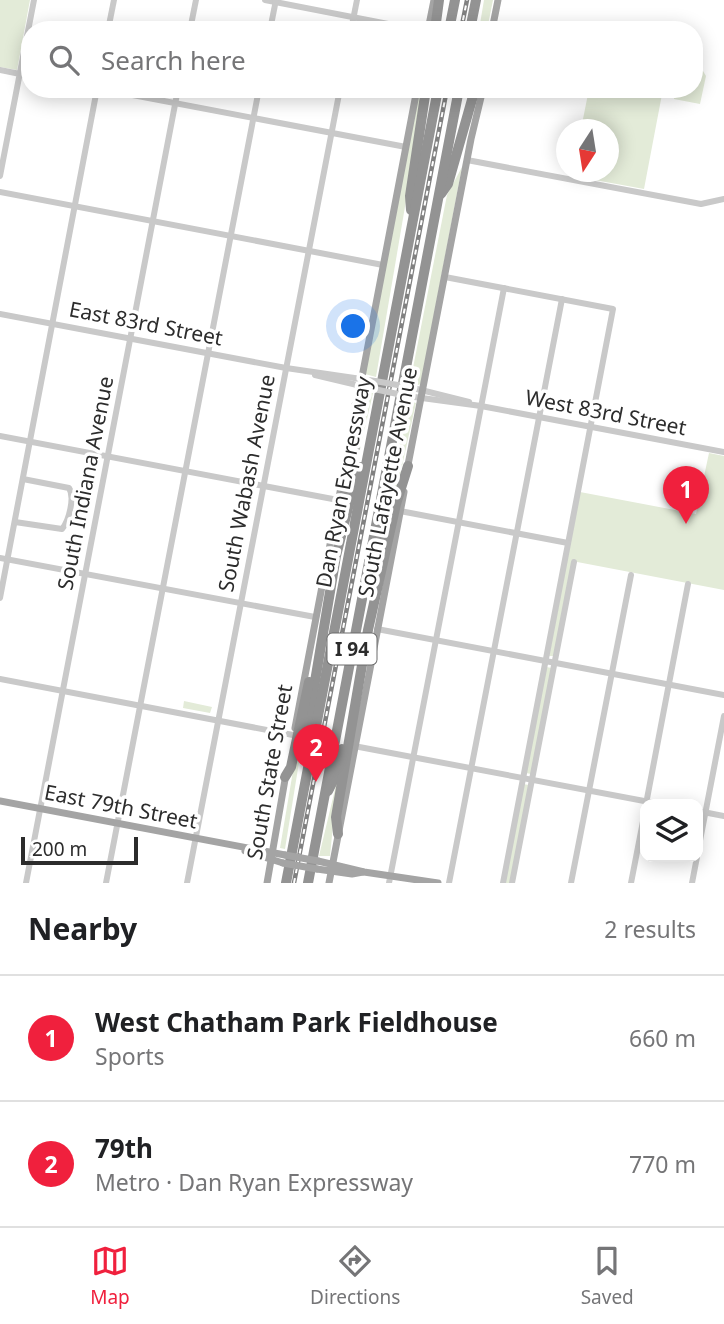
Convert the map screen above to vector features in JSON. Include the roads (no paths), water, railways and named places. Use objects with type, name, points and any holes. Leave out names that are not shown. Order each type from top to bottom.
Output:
[{"type":"highway","points":[[435,21],[436,0]]},
{"type":"highway","points":[[451,21],[455,0]]},
{"type":"highway","points":[[472,21],[476,0]]},
{"type":"highway","points":[[413,220],[410,196],[425,98]]},
{"type":"highway","name":"Dan Ryan Expressway","points":[[286,883],[436,98]]},
{"type":"highway","name":"Dan Ryan Expressway","points":[[308,883],[457,98]]},
{"type":"highway","points":[[437,201],[448,184],[472,98]]},
{"type":"highway","points":[[336,556],[356,432],[356,406]]},
{"type":"highway","points":[[310,754],[307,729],[319,621],[356,476],[366,458]]},
{"type":"highway","points":[[323,802],[334,779],[356,695],[372,629],[396,504],[408,466]]},
{"type":"highway","points":[[372,629],[383,521],[381,497]]},
{"type":"highway","points":[[285,777],[291,767],[320,631],[319,621]]},
{"type":"highway","points":[[338,834],[336,817],[356,695]]},
{"type":"main road","points":[[430,21],[436,0]]},
{"type":"main road","points":[[494,21],[498,0]]},
{"type":"main road","name":"South State Street","points":[[267,883],[293,735],[319,621],[338,500],[415,98]]},
{"type":"main road","name":"South Lafayette Avenue","points":[[329,883],[372,629],[400,511],[481,98]]},
{"type":"main road","name":"East 79th Street","points":[[0,801],[235,846],[352,874],[364,872],[389,879],[438,883]]},
{"type":"street","points":[[30,21],[34,0]]},
{"type":"street","points":[[110,21],[114,0]]},
{"type":"street","points":[[192,21],[196,0]]},
{"type":"street","points":[[265,0],[373,21]]},
{"type":"street","points":[[352,21],[357,0]]},
{"type":"street","points":[[272,21],[276,1]]},
{"type":"street","points":[[0,176],[21,69]]},
{"type":"street","points":[[0,70],[20,74]]},
{"type":"street","points":[[0,597],[4,558],[15,522],[97,98]]},
{"type":"street","points":[[148,98],[406,147]]},
{"type":"street","name":"South Indiana Avenue","points":[[26,883],[177,98]]},
{"type":"street","points":[[106,883],[257,98]]},
{"type":"street","name":"South Wabash Avenue","points":[[187,883],[338,98]]},
{"type":"street","points":[[467,160],[701,204],[724,198]]},
{"type":"street","points":[[0,192],[383,265]]},
{"type":"street","points":[[445,277],[613,309],[503,883]]},
{"type":"street","points":[[389,879],[504,288]]},
{"type":"street","points":[[450,883],[562,299]]},
{"type":"street","name":"East 83rd Street","points":[[0,314],[360,383]]},
{"type":"street","name":"West 83rd Street","points":[[360,383],[375,381],[409,387],[423,395]]},
{"type":"street","name":"West 83rd Street","points":[[360,383],[374,390],[407,396],[423,395],[724,452]]},
{"type":"street","points":[[0,436],[338,500]]},
{"type":"street","points":[[15,522],[60,530],[66,526],[72,494],[70,488],[23,478]]},
{"type":"street","points":[[400,511],[568,543]]},
{"type":"street","points":[[4,558],[241,603],[319,621]]},
{"type":"street","points":[[512,883],[574,562]]},
{"type":"street","points":[[571,883],[631,575]]},
{"type":"street","points":[[648,799],[688,584]]},
{"type":"street","points":[[372,629],[724,695]]},
{"type":"street","points":[[0,679],[293,735]]},
{"type":"street","points":[[703,804],[724,716]]},
{"type":"street","points":[[354,746],[640,802]]},
{"type":"street","points":[[703,812],[724,816]]},
{"type":"street","points":[[631,883],[640,837]]},
{"type":"street","points":[[692,883],[696,862]]},
{"type":"railway","points":[[463,21],[467,0]]},
{"type":"railway","points":[[294,883],[445,98]]},
{"type":"place","name":"West Chatham Park Fieldhouse","points":[[686,524]]},
{"type":"place","name":"79th","points":[[316,782]]}]
